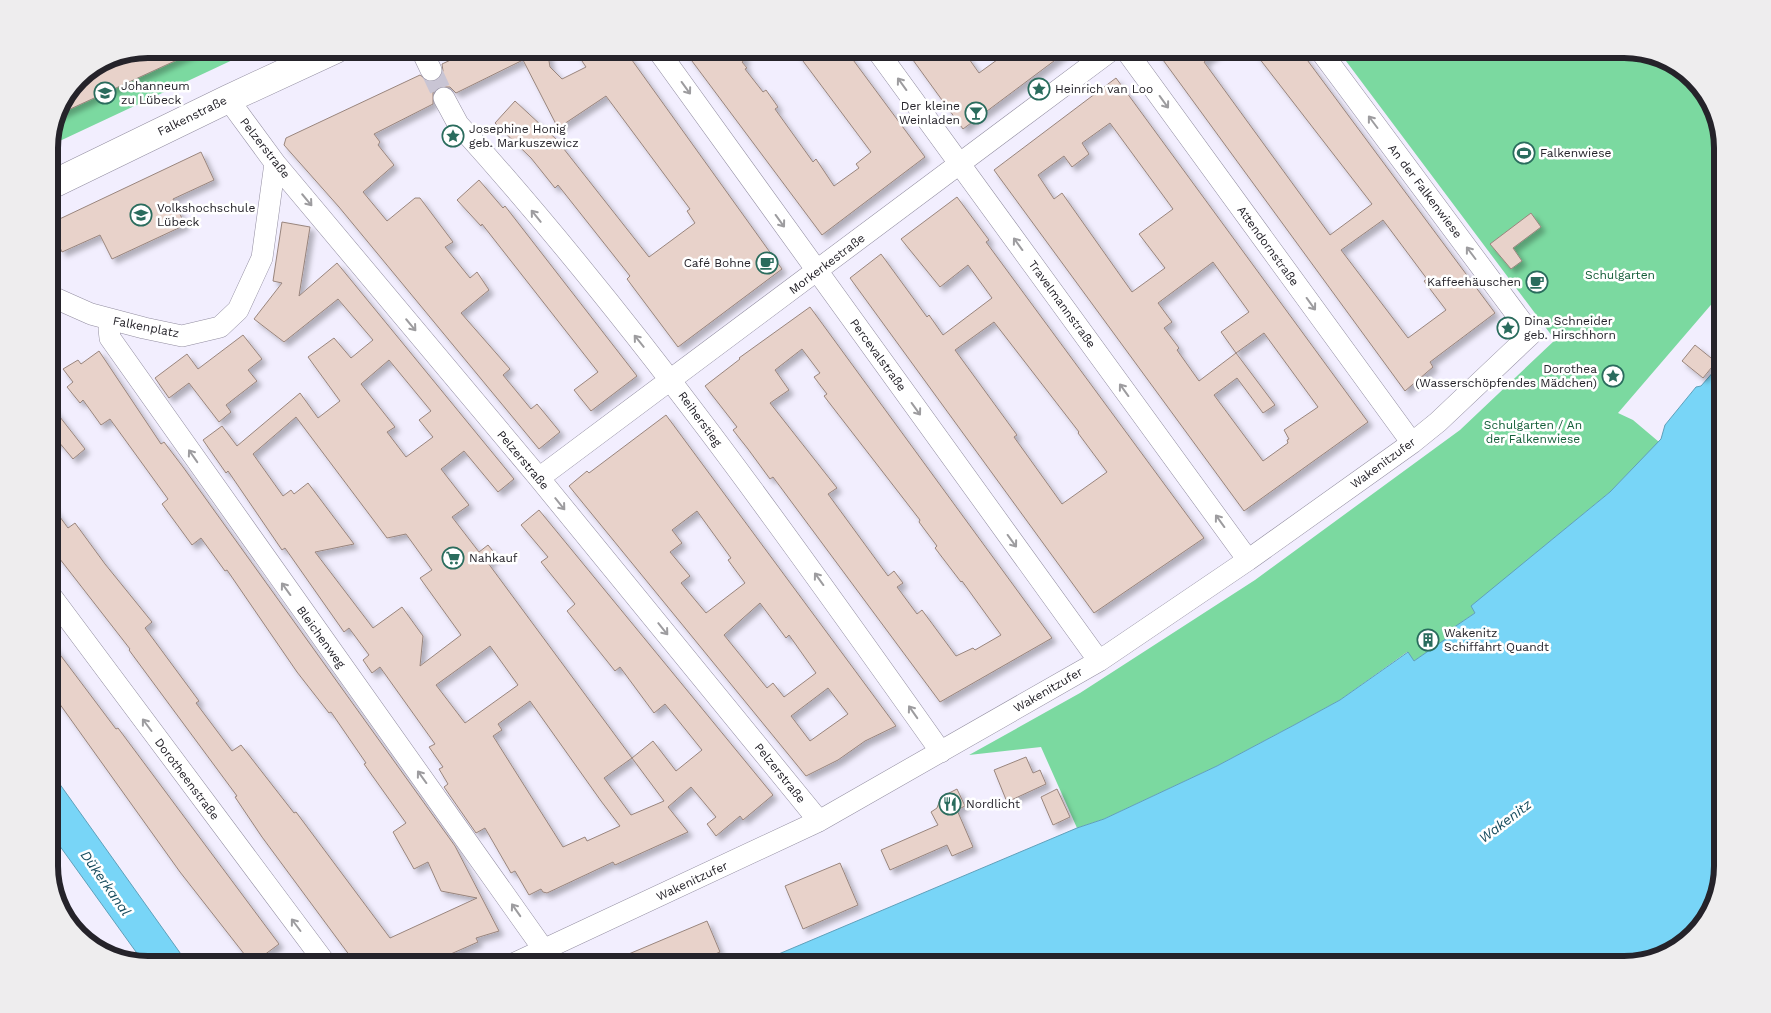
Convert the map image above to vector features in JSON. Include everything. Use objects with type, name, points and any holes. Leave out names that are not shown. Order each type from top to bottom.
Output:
[{"type":"main road","name":"Falkenstraße","points":[[58,182],[317,58]]},
{"type":"street","points":[[425,58],[431,70]]},
{"type":"street","name":"Percevalstraße","points":[[663,58],[1099,661]]},
{"type":"street","name":"Travelmannstraße","points":[[883,58],[1248,560]]},
{"type":"street","name":"Morkerkestraße","points":[[539,478],[1101,58]]},
{"type":"street","name":"Attendornstraße","points":[[1132,58],[1412,443]]},
{"type":"street","name":"An der Falkenwiese","points":[[1326,58],[1531,334]]},
{"type":"street","name":"Reiherstieg","points":[[444,98],[458,124],[670,379],[824,586],[941,752]]},
{"type":"street","name":"Pelzerstraße","points":[[228,99],[276,163],[539,478],[819,821]]},
{"type":"street","name":"Falkenplatz","points":[[58,299],[111,321],[182,336],[220,327],[238,310],[262,258],[276,163]]},
{"type":"street","name":"Bleichenweg","points":[[111,321],[110,338],[544,950]]},
{"type":"street","name":"Wakenitzufer","points":[[531,956],[819,821],[1099,661],[1248,560],[1412,443],[1438,422],[1531,334]]},
{"type":"street","name":"Dorotheenstraße","points":[[58,605],[320,956]]},
{"type":"green space","name":"Johanneum zu Lübeck","points":[[136,58],[237,58],[58,142],[64,113],[76,93],[88,80],[113,64]]},
{"type":"green space","points":[[1344,58],[1635,58],[1658,64],[1678,76],[1691,88],[1709,118],[1712,130],[1713,302],[1618,413],[1633,420],[1659,442],[1610,492],[1472,606],[1475,613],[1450,630],[1451,636],[1414,661],[1407,652],[1340,700],[1217,766],[1104,819],[1077,828],[1041,747],[969,755],[1080,693],[1255,580],[1460,430],[1555,340]]},
{"type":"water","name":"Wakenitz","points":[[1713,372],[1714,866],[1707,900],[1701,911],[1687,929],[1669,943],[1658,949],[1624,956],[774,956],[1077,828],[1104,819],[1217,766],[1340,700],[1408,652],[1414,661],[1450,636],[1450,630],[1475,613],[1471,606],[1610,492],[1661,439],[1665,425],[1696,387],[1701,386]]},
{"type":"water","name":"Dükerkanal","points":[[58,782],[182,956],[138,955],[58,844]]},
{"type":"building","points":[[136,58],[181,58],[65,111],[76,93],[88,80],[113,64]]},
{"type":"building","points":[[455,58],[548,58],[550,67],[562,79],[586,67],[580,58],[630,58],[782,269],[678,347],[627,279],[630,276],[558,185],[555,188],[531,158],[495,123],[515,101],[556,139],[649,257],[695,223],[687,211],[690,209],[606,96],[558,128],[523,60],[456,93],[450,87],[439,87],[433,92],[433,104],[374,134],[380,142],[378,145],[394,165],[363,192],[387,221],[415,198],[420,198],[453,242],[445,247],[470,278],[477,272],[489,290],[461,313],[510,369],[503,375],[531,409],[537,404],[560,432],[539,449],[339,207],[284,145],[286,138],[420,75],[430,82],[437,81],[443,71],[442,64]]},
{"type":"building","points":[[690,58],[745,58],[742,62],[747,68],[745,69],[763,92],[766,90],[778,107],[775,109],[813,162],[816,159],[834,186],[859,168],[856,164],[871,152],[801,58],[852,58],[925,157],[822,235]]},
{"type":"building","points":[[912,58],[968,58],[979,73],[1000,58],[1058,58],[963,129]]},
{"type":"building","points":[[1162,58],[1210,58],[1204,62],[1330,235],[1372,204],[1259,58],[1306,58],[1495,313],[1430,362],[1433,367],[1405,391]],"holes":[[[1383,220],[1427,279],[1424,281],[1446,310],[1408,338],[1341,250]]]},
{"type":"building","points":[[1116,78],[1368,422],[1244,511],[994,170]],"holes":[[[1110,123],[1173,209],[1139,234],[1165,268],[1132,292],[1062,193],[1054,199],[1038,175],[1064,156],[1072,167],[1089,154],[1082,143]],[[1213,262],[1249,312],[1221,332],[1236,353],[1199,381],[1164,328],[1172,322],[1158,303]],[[1264,333],[1318,407],[1284,430],[1289,439],[1287,440],[1288,443],[1263,461],[1214,395],[1237,378],[1263,413],[1275,405],[1236,353]]]},
{"type":"building","points":[[201,152],[214,180],[173,199],[185,225],[112,259],[100,235],[62,252],[58,243],[58,220]]},
{"type":"building","points":[[479,180],[503,208],[505,206],[637,376],[591,411],[574,390],[598,372],[482,224],[481,226],[457,200]]},
{"type":"building","points":[[957,197],[989,240],[986,242],[1204,538],[1094,613],[850,278],[881,254],[927,317],[929,315],[943,335],[992,298],[968,265],[940,287],[901,239]],"holes":[[[994,322],[1079,432],[1107,472],[1062,504],[1014,437],[1017,435],[955,350]]]},
{"type":"building","points":[[1531,213],[1541,227],[1513,248],[1522,261],[1511,269],[1490,244]]},
{"type":"building","points":[[282,222],[310,227],[299,296],[337,263],[514,479],[498,492],[464,451],[441,469],[469,505],[452,517],[479,552],[488,545],[497,556],[488,563],[632,758],[653,741],[676,771],[702,750],[665,704],[654,713],[620,667],[615,671],[567,611],[575,604],[541,562],[548,557],[521,525],[539,510],[773,795],[743,820],[740,816],[716,836],[707,824],[716,817],[691,787],[668,807],[688,832],[615,865],[613,862],[547,893],[541,889],[529,895],[515,871],[511,873],[485,828],[476,833],[444,787],[448,784],[439,769],[443,767],[429,747],[435,744],[380,667],[372,673],[363,660],[369,655],[349,628],[344,632],[285,548],[282,550],[228,471],[226,473],[203,440],[222,426],[237,446],[300,393],[318,418],[340,401],[308,357],[334,338],[351,358],[373,340],[338,299],[284,342],[254,319],[282,283],[273,281]],"holes":[[[389,360],[431,411],[419,420],[433,437],[406,457],[387,432],[395,427],[361,384]],[[296,417],[387,538],[406,534],[432,570],[420,578],[461,635],[420,666],[423,636],[402,607],[373,628],[315,552],[354,544],[308,483],[294,494],[291,490],[283,496],[253,454]],[[490,646],[518,685],[465,723],[436,685]],[[530,701],[620,826],[587,841],[585,837],[563,847],[493,736],[502,730],[498,724]],[[632,758],[664,801],[631,815],[604,778]]]},
{"type":"building","points":[[810,307],[1052,638],[940,702],[773,477],[770,479],[733,430],[737,427],[705,386],[739,358]],"holes":[[[802,349],[820,373],[814,377],[827,394],[824,396],[920,520],[919,522],[937,546],[935,548],[962,581],[1001,635],[975,650],[973,648],[956,656],[922,610],[917,614],[897,587],[903,583],[894,571],[888,576],[828,494],[837,488],[770,403],[789,390],[775,370]]]},
{"type":"building","points":[[243,335],[262,359],[248,370],[257,381],[226,405],[231,412],[219,422],[189,383],[169,398],[155,378],[187,354],[198,369]]},
{"type":"building","points":[[1695,345],[1713,360],[1713,365],[1703,378],[1682,361]]},
{"type":"building","points":[[99,351],[161,444],[164,442],[183,467],[455,846],[499,931],[476,938],[478,942],[446,956],[350,956],[262,837],[235,797],[237,796],[130,649],[58,557],[58,514],[68,528],[75,523],[152,622],[145,628],[199,701],[196,703],[232,751],[241,745],[294,813],[296,812],[390,938],[477,898],[441,891],[428,862],[414,869],[393,832],[406,823],[364,764],[366,763],[331,712],[329,713],[297,672],[227,570],[225,571],[201,538],[192,545],[162,504],[168,499],[110,419],[101,425],[83,400],[80,403],[67,387],[73,382],[63,369],[78,360],[81,364]]},
{"type":"building","points":[[58,414],[85,449],[73,459],[58,441]]},
{"type":"building","points":[[666,415],[896,726],[865,741],[838,760],[806,776],[569,486],[587,471],[589,473]],"holes":[[[697,511],[731,558],[728,560],[745,583],[706,613],[681,583],[690,576],[670,552],[682,543],[672,530]],[[760,603],[786,638],[789,635],[816,673],[784,697],[773,683],[767,688],[724,635]],[[828,688],[848,714],[810,741],[791,716]]]},
{"type":"building","points":[[58,652],[116,729],[118,728],[279,944],[263,956],[246,956],[180,872],[58,702]]},
{"type":"building","points":[[1026,757],[1033,773],[1040,770],[1046,784],[1007,802],[994,770]]},
{"type":"building","points":[[957,789],[965,806],[957,810],[973,847],[952,856],[947,845],[890,870],[881,850],[938,825],[931,812],[937,808],[941,797]]},
{"type":"building","points":[[1057,789],[1070,817],[1053,825],[1041,797]]},
{"type":"building","points":[[840,863],[858,905],[803,929],[785,886]]},
{"type":"building","points":[[707,921],[720,952],[710,956],[624,956]]},
{"type":"tunnel","points":[[431,70],[444,98]]},
{"type":"place","name":"Heinrich van Loo","points":[[1039,89]]},
{"type":"place","name":"Johanneum zu Lübeck","points":[[105,93]]},
{"type":"place","name":"Der kleine Weinladen","points":[[976,113]]},
{"type":"place","name":"Josephine Honig geb. Markuszewicz","points":[[453,136]]},
{"type":"place","name":"Falkenwiese","points":[[1524,153]]},
{"type":"place","name":"Volkshochschule Lübeck","points":[[141,215]]},
{"type":"place","name":"Café Bohne","points":[[767,263]]},
{"type":"place","name":"Kaffeehäuschen","points":[[1537,282]]},
{"type":"place","name":"Dina Schneider geb. Hirschhorn","points":[[1508,328]]},
{"type":"place","name":"Dorothea (Wasserschöpfendes Mädchen)","points":[[1613,376]]},
{"type":"place","name":"Nahkauf","points":[[453,558]]},
{"type":"place","name":"Wakenitz Schiffahrt Quandt","points":[[1428,640]]},
{"type":"place","name":"Nordlicht","points":[[950,804]]},
{"type":"park label","name":"Schulgarten","points":[[1620,275]]},
{"type":"park label","name":"Schulgarten / An der Falkenwiese","points":[[1533,432]]}]
